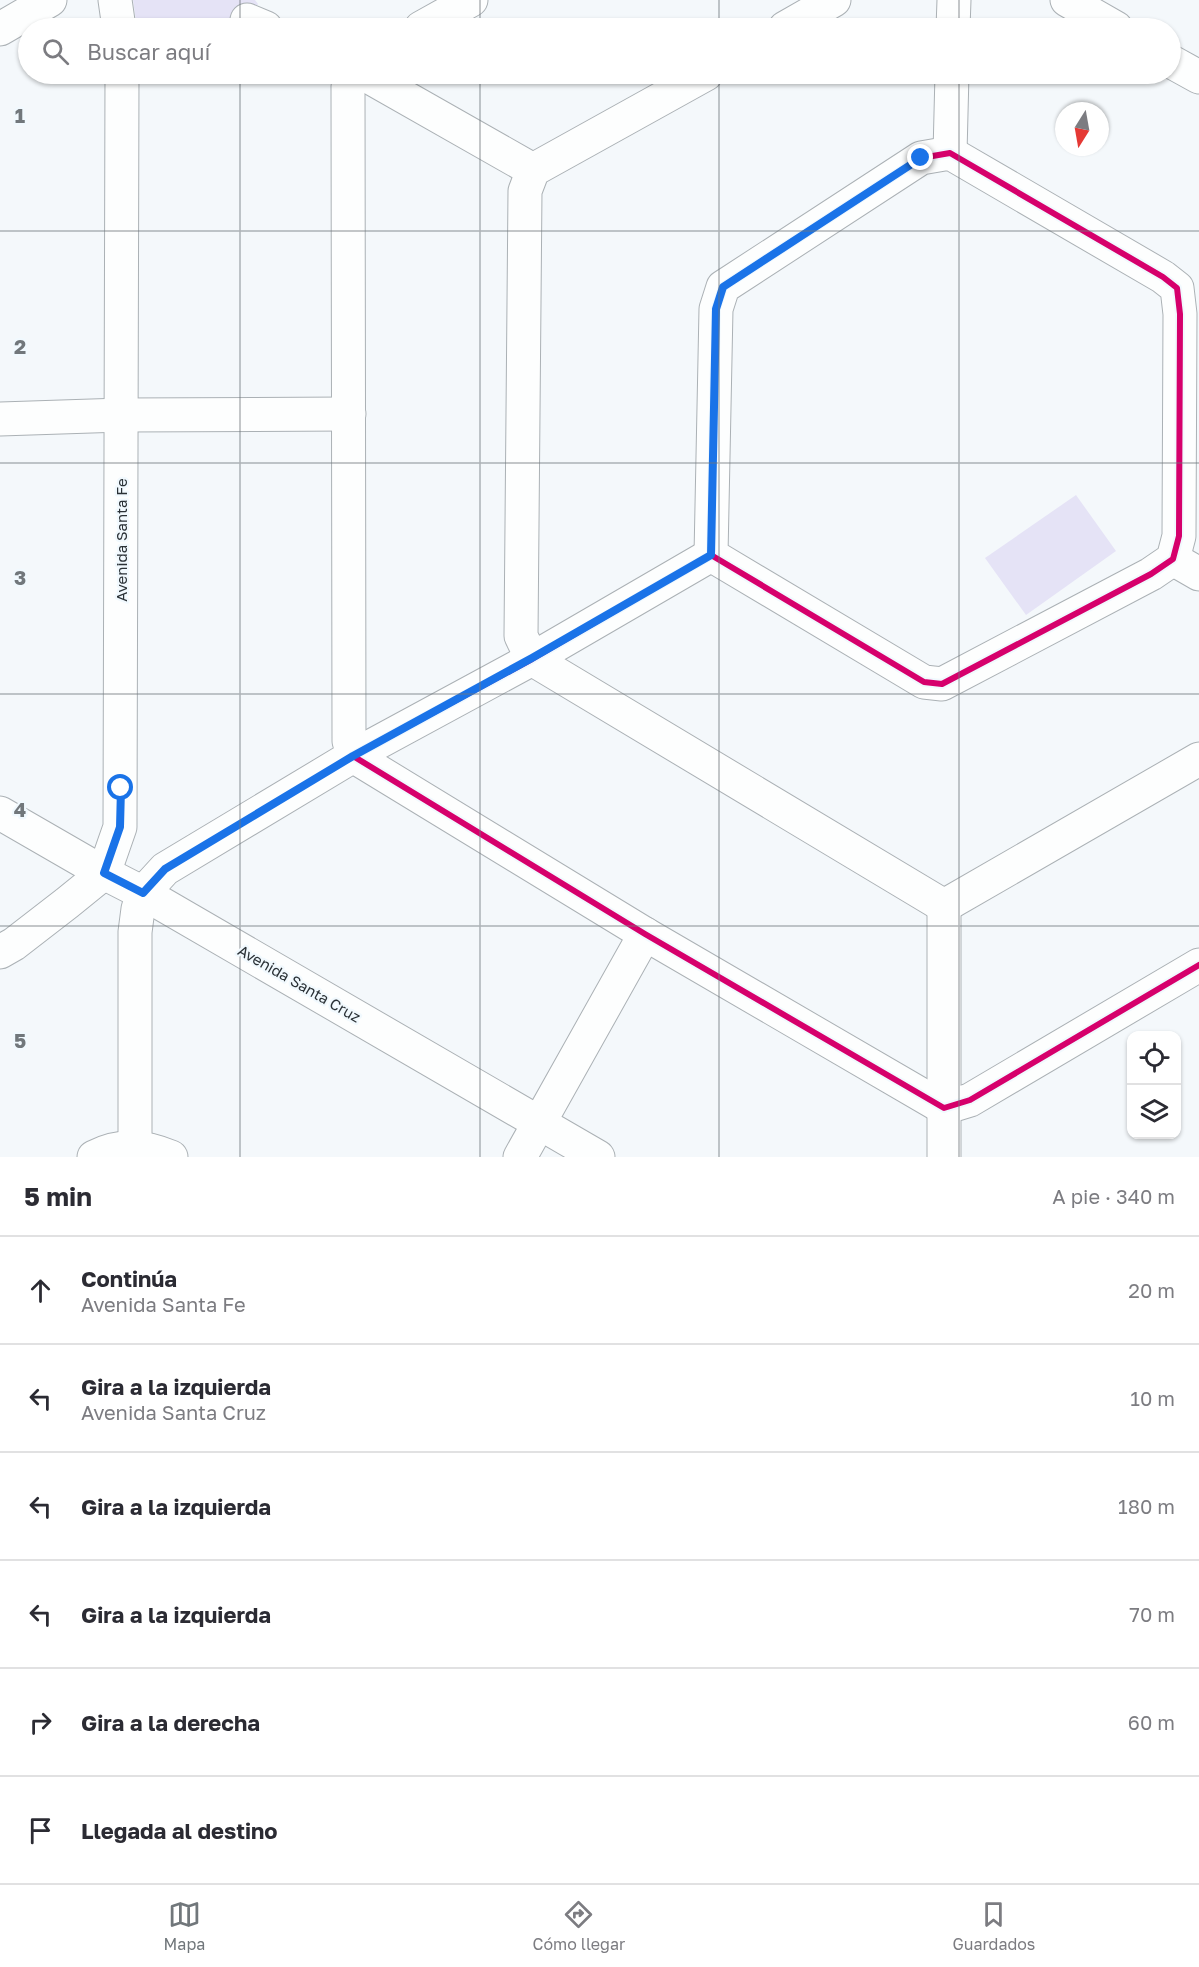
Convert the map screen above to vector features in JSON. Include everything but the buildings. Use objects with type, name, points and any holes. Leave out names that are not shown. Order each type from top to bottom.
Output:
[{"type":"street","points":[[19,18],[50,0]]},
{"type":"street","points":[[115,0],[118,18]]},
{"type":"street","points":[[439,18],[471,0]]},
{"type":"street","points":[[802,18],[834,0]]},
{"type":"street","points":[[953,18],[954,0]]},
{"type":"street","points":[[1067,0],[1098,18]]},
{"type":"street","points":[[0,29],[18,19]]},
{"type":"street","points":[[1181,67],[1199,77]]},
{"type":"street","name":"Avenida Santa Fe","points":[[104,873],[120,827],[122,84]]},
{"type":"street","points":[[349,84],[349,741],[353,756],[645,934],[944,1108],[970,1100],[1199,965]]},
{"type":"street","points":[[381,84],[533,170]]},
{"type":"street","points":[[688,84],[533,170],[525,192],[521,636],[532,658],[944,906]]},
{"type":"street","points":[[950,153],[952,84]]},
{"type":"street","points":[[950,153],[1163,277],[1177,288],[1180,314],[1179,536],[1186,566],[1151,574],[942,684],[924,682],[711,555],[716,309],[723,287],[921,158],[950,153]]},
{"type":"street","points":[[0,419],[122,415],[349,414]]},
{"type":"street","points":[[135,1152],[135,932],[143,893],[165,869],[353,756],[532,658],[711,555]]},
{"type":"street","points":[[944,906],[1199,759]]},
{"type":"street","name":"Avenida Santa Cruz","points":[[0,813],[143,893],[598,1157]]},
{"type":"street","points":[[0,952],[50,917],[104,873]]},
{"type":"street","points":[[944,906],[944,1157]]},
{"type":"street","points":[[520,1157],[645,934]]},
{"type":"street","points":[[94,1157],[107,1151],[171,1157]]},
{"type":"shaded area","points":[[133,0],[255,0],[258,4],[248,18],[136,18]]},
{"type":"shaded area","points":[[1076,495],[1116,551],[1026,615],[985,558]]},
{"type":"cycle path","points":[[950,153],[1163,277],[1177,288],[1180,314],[1179,536],[1173,559],[1151,574],[942,684],[924,682],[711,555],[716,309],[723,287],[921,158],[950,153]]},
{"type":"cycle path","points":[[711,555],[532,659],[353,756],[645,934],[944,1108],[970,1100],[1199,965]]},
{"type":"route","points":[[121,788],[120,827],[104,873],[143,893],[165,869],[353,756],[532,658],[711,555],[716,309],[723,287],[921,158]]}]
